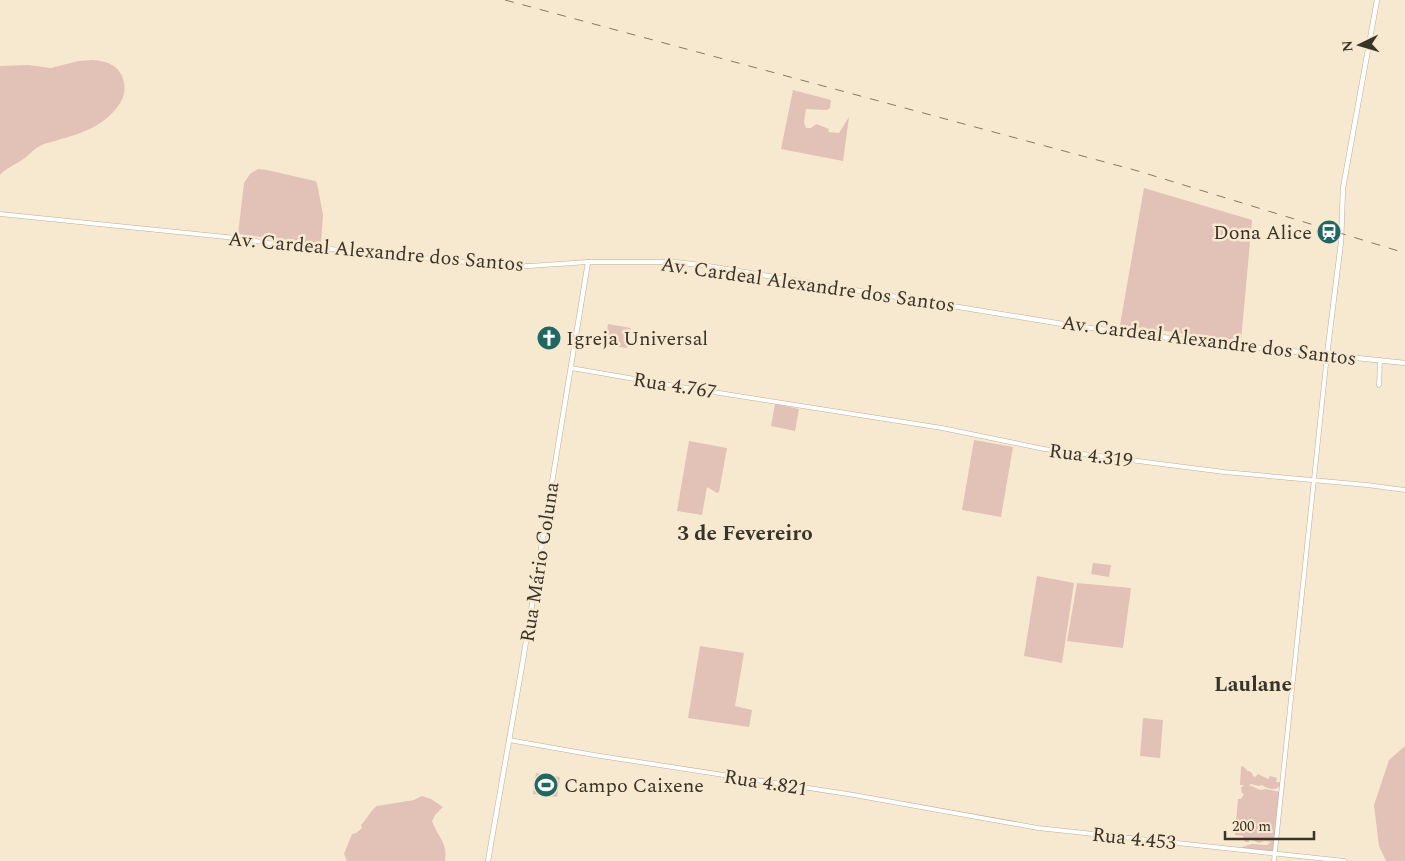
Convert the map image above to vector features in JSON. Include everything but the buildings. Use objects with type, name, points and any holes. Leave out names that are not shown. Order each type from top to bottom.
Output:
[{"type":"main road","points":[[1327,355],[1341,244],[1343,188],[1377,0]]},
{"type":"main road","name":"Av. Cardeal Alexandre dos Santos","points":[[588,262],[664,261],[701,265],[1075,326],[1185,340],[1405,363]]},
{"type":"main road","name":"Rua Mário Coluna","points":[[488,861],[588,262]]},
{"type":"street","name":"Av. Cardeal Alexandre dos Santos","points":[[0,214],[506,266],[588,262]]},
{"type":"street","points":[[1274,861],[1327,355]]},
{"type":"street","points":[[1379,385],[1380,360]]},
{"type":"street","name":"Rua 4.767","points":[[571,368],[780,402]]},
{"type":"street","name":"Rua 4.319","points":[[780,402],[942,428],[1044,449],[1224,472],[1405,490]]},
{"type":"street","name":"Rua 4.821","points":[[509,740],[994,820]]},
{"type":"street","name":"Rua 4.453","points":[[994,820],[1038,828],[1345,861]]},
{"type":"shaded area","points":[[78,61],[103,61],[115,67],[121,74],[124,92],[118,107],[96,126],[42,145],[0,175],[0,66],[28,65],[51,68]]},
{"type":"shaded area","points":[[793,90],[831,100],[830,108],[827,110],[806,109],[804,122],[806,128],[811,128],[816,124],[829,129],[828,132],[839,133],[849,117],[843,161],[781,149]]},
{"type":"shaded area","points":[[258,169],[317,183],[323,215],[321,244],[238,234],[244,183],[250,174]]},
{"type":"shaded area","points":[[1144,188],[1252,220],[1241,341],[1120,325]]},
{"type":"shaded area","points":[[608,324],[631,328],[627,348],[605,345]]},
{"type":"shaded area","points":[[775,404],[799,409],[795,431],[771,426]]},
{"type":"shaded area","points":[[974,440],[1013,447],[1001,517],[962,510]]},
{"type":"shaded area","points":[[689,441],[727,448],[719,492],[717,493],[707,487],[702,515],[677,511]]},
{"type":"shaded area","points":[[1093,563],[1111,565],[1109,577],[1091,574]]},
{"type":"shaded area","points":[[1037,576],[1074,583],[1062,663],[1024,656]]},
{"type":"shaded area","points":[[1077,583],[1131,588],[1123,648],[1067,641]]},
{"type":"shaded area","points":[[700,646],[744,653],[735,706],[752,710],[749,727],[688,718]]},
{"type":"shaded area","points":[[1143,718],[1163,720],[1160,758],[1140,756]]},
{"type":"shaded area","points":[[1405,746],[1405,861],[1386,861],[1379,846],[1374,805],[1389,760]]},
{"type":"shaded area","points":[[1243,766],[1255,777],[1258,774],[1268,779],[1270,776],[1277,778],[1276,782],[1281,784],[1279,787],[1272,789],[1262,785],[1249,785],[1260,790],[1266,789],[1280,792],[1273,852],[1242,848],[1252,844],[1267,845],[1271,842],[1259,843],[1248,838],[1249,842],[1245,842],[1243,836],[1235,835],[1238,799],[1241,799],[1244,794],[1241,788],[1244,785],[1240,785],[1241,767]]},
{"type":"shaded area","name":"Campo Caixene","points":[[536,773],[560,777],[557,797],[533,794]]},
{"type":"shaded area","points":[[422,796],[431,799],[443,807],[432,821],[444,844],[445,861],[347,861],[344,854],[352,834],[362,828],[361,825],[377,806],[414,800]]},
{"type":"railway","points":[[505,0],[1138,171],[1405,253]]},
{"type":"place","name":"Dona Alice","points":[[1329,232]]},
{"type":"place","name":"Igreja Universal","points":[[549,338]]},
{"type":"place","name":"Campo Caixene","points":[[546,785]]},
{"type":"district","name":"3 de Fevereiro","points":[[745,533]]},
{"type":"district","name":"Laulane","points":[[1253,684]]}]
